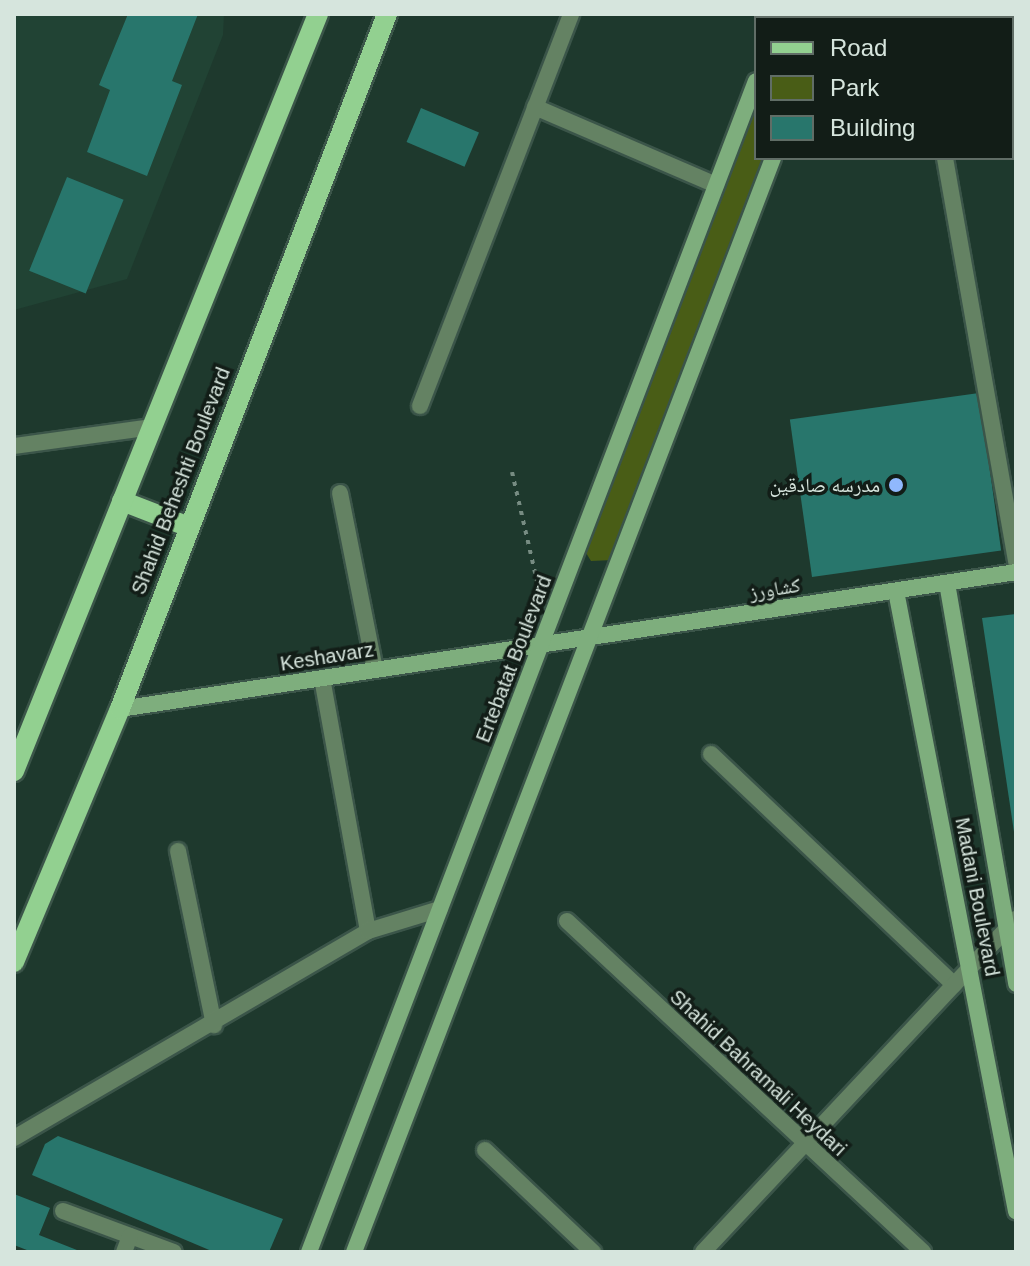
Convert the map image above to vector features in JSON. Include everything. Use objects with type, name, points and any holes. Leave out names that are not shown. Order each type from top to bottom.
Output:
[{"type":"main road","points":[[16,760],[318,14]]},
{"type":"main road","name":"Shahid Beheshti Boulevard","points":[[14,962],[120,709],[387,14]]},
{"type":"main road","points":[[122,501],[189,527]]},
{"type":"street","points":[[420,406],[571,14]]},
{"type":"street","name":"Ertebatat Boulevard","points":[[309,1252],[754,86]]},
{"type":"street","points":[[535,107],[716,185]]},
{"type":"street","points":[[354,1252],[593,637],[772,160]]},
{"type":"street","points":[[945,160],[1016,562]]},
{"type":"street","points":[[14,446],[152,427]]},
{"type":"street","points":[[340,493],[375,670]]},
{"type":"street","name":"کشاورز","points":[[540,645],[1016,572]]},
{"type":"street","name":"Madani Boulevard","points":[[947,583],[1011,925],[1016,984]]},
{"type":"street","name":"Madani Boulevard","points":[[896,591],[1016,1211]]},
{"type":"street","name":"Keshavarz","points":[[120,709],[540,645]]},
{"type":"street","points":[[322,678],[368,931]]},
{"type":"street","points":[[711,754],[954,985]]},
{"type":"street","points":[[178,851],[214,1025]]},
{"type":"street","points":[[14,1138],[214,1025],[368,931],[440,909]]},
{"type":"street","name":"Shahid Bahramali Heydari","points":[[567,921],[804,1145],[923,1252]]},
{"type":"street","points":[[703,1252],[1011,925]]},
{"type":"street","points":[[485,1150],[593,1252]]},
{"type":"street","points":[[63,1211],[127,1244],[174,1252]]},
{"type":"path","points":[[512,472],[547,628]]},
{"type":"shaded area","points":[[14,14],[224,14],[223,35],[127,279],[14,310]]},
{"type":"green space","points":[[754,86],[754,160],[772,160],[613,560],[591,561],[580,543]]},
{"type":"building","points":[[128,14],[198,14],[172,81],[182,85],[147,176],[87,152],[110,90],[99,85]]},
{"type":"building","points":[[421,108],[479,133],[465,167],[407,142]]},
{"type":"building","points":[[67,177],[124,200],[86,293],[29,271]]},
{"type":"building","name":"مدرسه صادقین","points":[[979,393],[1001,550],[812,577],[790,420]]},
{"type":"building","points":[[1016,614],[1016,832],[1014,832],[982,618]]},
{"type":"building","points":[[58,1136],[283,1219],[269,1252],[214,1252],[32,1175],[45,1144]]},
{"type":"building","points":[[14,1194],[50,1208],[39,1235],[82,1252],[32,1252],[14,1245]]},
{"type":"place","name":"مدرسه صادقین","points":[[896,485]]}]
